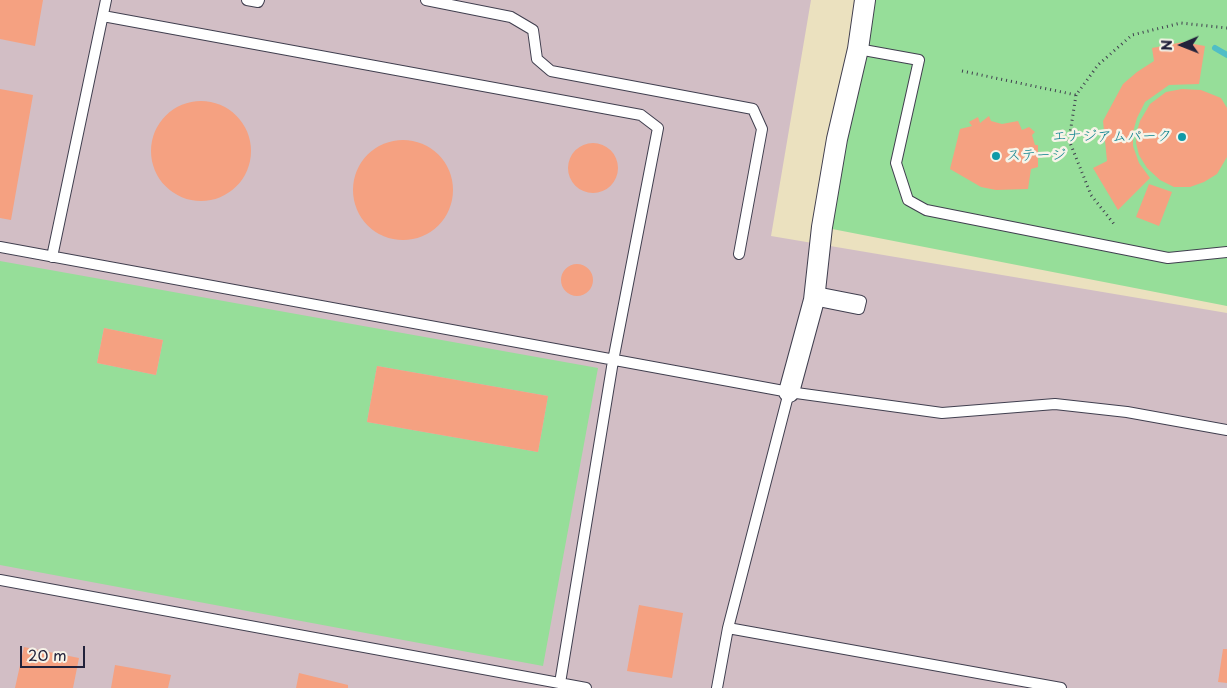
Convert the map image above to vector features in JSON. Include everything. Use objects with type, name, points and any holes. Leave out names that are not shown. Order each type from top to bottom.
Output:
[{"type":"street","points":[[789,392],[815,296],[822,227],[836,149],[858,49],[865,0]]},
{"type":"lane","points":[[52,257],[106,0]]},
{"type":"lane","points":[[247,0],[258,2],[259,0]]},
{"type":"lane","points":[[426,0],[512,17],[532,30],[537,60],[551,71],[753,109],[762,129],[739,254]]},
{"type":"lane","points":[[103,16],[641,115],[658,128],[613,361],[560,683]]},
{"type":"lane","points":[[858,49],[919,60],[896,163],[908,200],[926,210],[1168,258],[1227,252]]},
{"type":"lane","points":[[0,247],[789,392],[942,413],[1056,404],[1127,412],[1227,430]]},
{"type":"lane","points":[[717,688],[728,628],[789,392]]},
{"type":"lane","points":[[0,580],[586,688]]},
{"type":"lane","points":[[728,628],[1061,688]]},
{"type":"path","points":[[1114,224],[1091,195],[1069,140],[1076,95],[1098,65],[1132,35],[1180,24],[1227,28]]},
{"type":"path","points":[[962,71],[1076,95]]},
{"type":"shaded area","points":[[0,0],[811,0],[771,236],[1227,313],[1227,688],[0,688]]},
{"type":"green space","name":"エナジアムパーク","points":[[862,0],[1227,0],[1227,306],[822,227]]},
{"type":"green space","points":[[0,261],[598,368],[543,666],[0,565]],"holes":[[[104,328],[163,340],[156,375],[97,363]],[[377,366],[548,396],[538,452],[367,422]]]},
{"type":"building","points":[[0,0],[43,0],[35,46],[0,39]]},
{"type":"building","name":"エナジアムパーク","points":[[1183,42],[1205,46],[1199,84],[1169,85],[1145,102],[1133,132],[1133,146],[1139,163],[1150,178],[1118,210],[1093,168],[1107,161],[1103,121],[1123,84],[1154,61],[1152,48]]},
{"type":"building","points":[[0,89],[33,95],[11,220],[0,218]]},
{"type":"building","name":"エナジアムパーク","points":[[1182,89],[1201,90],[1221,98],[1227,108],[1227,157],[1217,174],[1204,182],[1190,187],[1174,187],[1160,180],[1147,168],[1139,155],[1136,143],[1140,121],[1150,104],[1166,92]]},
{"type":"building","points":[[201,101],[220,104],[237,115],[248,132],[251,151],[248,170],[237,187],[220,198],[201,201],[182,198],[165,187],[154,170],[151,151],[154,132],[165,115],[182,104]]},
{"type":"building","name":"ステージ","points":[[989,116],[991,121],[1002,124],[1018,121],[1022,130],[1029,127],[1035,132],[1032,135],[1035,145],[1038,145],[1038,167],[1031,169],[1028,189],[996,190],[981,187],[950,169],[960,129],[972,126],[969,122],[978,117],[980,123]]},
{"type":"building","points":[[393,140],[413,140],[422,143],[439,154],[450,171],[453,180],[453,200],[450,209],[439,226],[422,237],[413,240],[393,240],[375,232],[361,218],[353,200],[353,180],[361,162],[375,148]]},
{"type":"building","points":[[588,143],[598,143],[611,150],[618,163],[618,173],[611,186],[598,193],[588,193],[579,189],[572,182],[568,173],[568,163],[572,154],[579,147]]},
{"type":"building","name":"エナジアムパーク","points":[[1149,184],[1172,192],[1159,226],[1136,217]]},
{"type":"building","points":[[577,264],[589,268],[593,280],[589,292],[577,296],[565,292],[561,280],[565,268]]},
{"type":"building","points":[[104,328],[163,340],[156,375],[97,363]]},
{"type":"building","points":[[377,366],[548,396],[538,452],[367,422]]},
{"type":"building","points":[[639,605],[683,613],[672,678],[627,671]]},
{"type":"building","points":[[24,647],[79,658],[73,688],[15,688]]},
{"type":"building","points":[[1223,649],[1227,649],[1227,683],[1218,682]]},
{"type":"building","points":[[115,665],[171,675],[168,688],[111,688]]},
{"type":"building","points":[[299,673],[348,685],[348,688],[296,688]]},
{"type":"waterway","points":[[1215,48],[1227,55]]},
{"type":"place","name":"エナジアムパーク","points":[[1182,137]]},
{"type":"place","name":"ステージ","points":[[996,156]]}]
